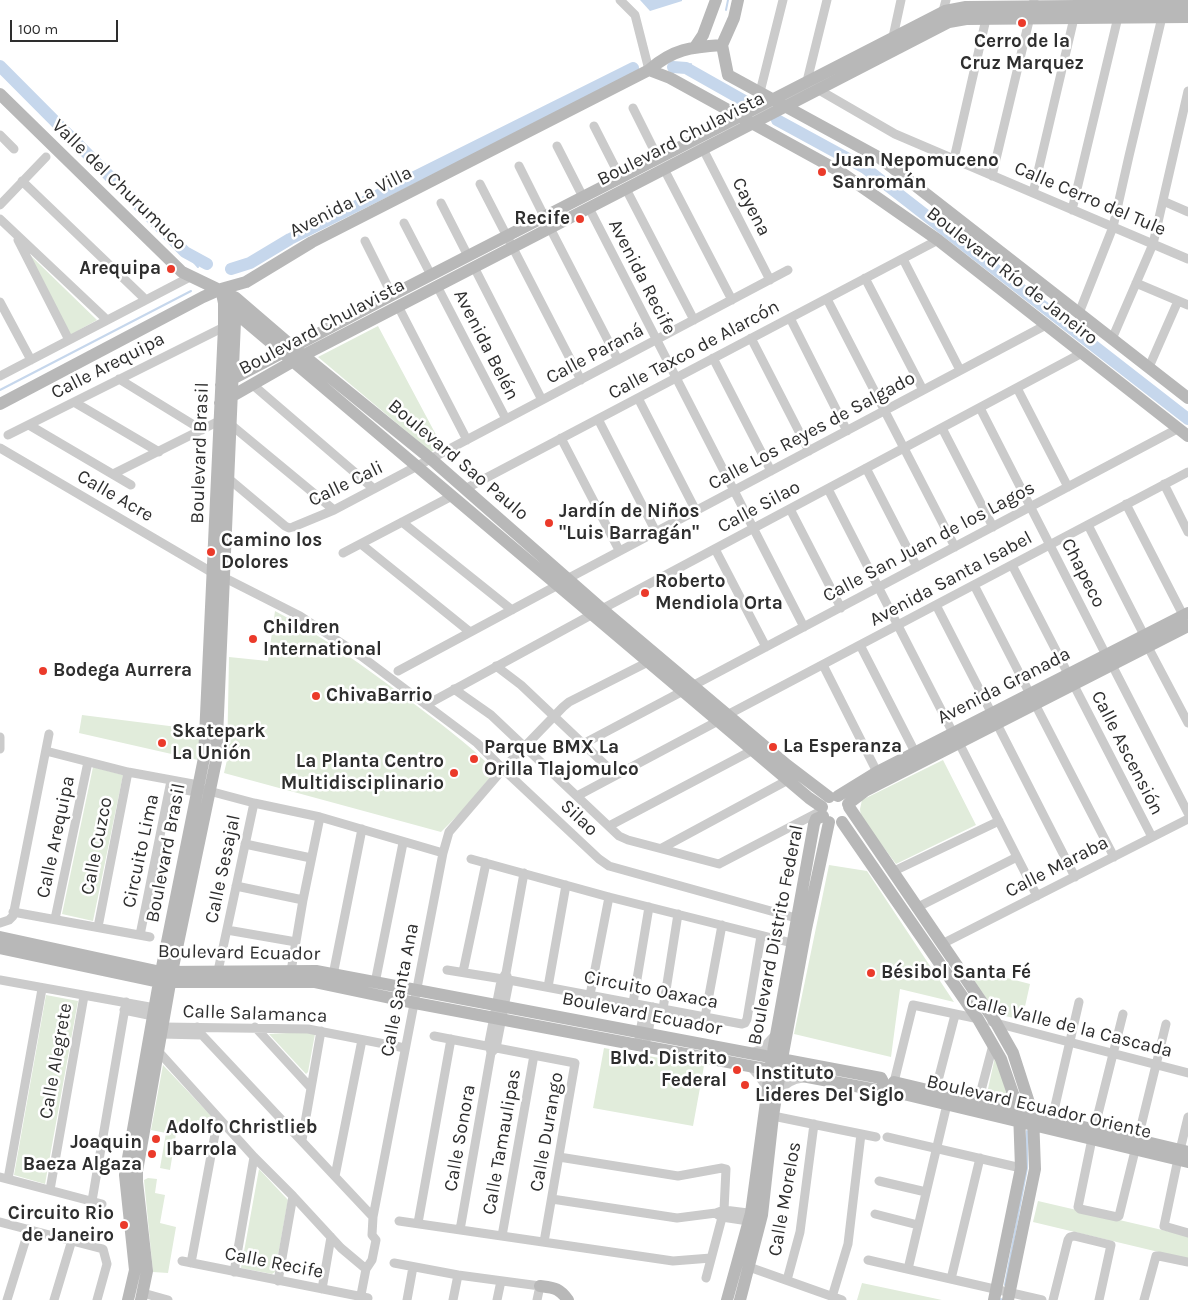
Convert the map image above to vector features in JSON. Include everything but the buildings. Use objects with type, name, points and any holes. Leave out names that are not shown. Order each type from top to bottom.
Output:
[{"type":"main road","points":[[696,47],[703,35],[716,0]]},
{"type":"main road","points":[[722,44],[734,18],[738,0]]},
{"type":"main road","name":"Boulevard Chulavista","points":[[226,383],[293,347],[395,300],[471,262],[623,183],[661,163],[740,116],[893,37],[944,6],[954,8],[1120,8],[1188,5]]},
{"type":"main road","name":"Boulevard Chulavista","points":[[1165,7],[1188,17]]},
{"type":"main road","name":"Boulevard Chulavista","points":[[661,163],[703,149],[949,22],[966,18],[988,8]]},
{"type":"main road","name":"Boulevard Chulavista","points":[[1032,8],[1074,18],[1120,8]]},
{"type":"main road","name":"Avenida La Villa","points":[[0,404],[203,297],[221,289],[246,282],[312,242],[649,70],[671,54],[696,47],[722,44]]},
{"type":"main road","name":"Boulevard Río de Janeiro","points":[[722,44],[728,74],[880,158],[1112,339],[1187,393]]},
{"type":"main road","name":"Boulevard Río de Janeiro","points":[[649,70],[670,78],[839,171],[938,240],[1183,432]]},
{"type":"main road","name":"Valle del Churumuco","points":[[0,94],[182,272],[221,289]]},
{"type":"main road","name":"Boulevard Sao Paulo","points":[[221,289],[230,300],[293,347],[298,359],[452,496],[562,582],[723,718],[787,765],[833,807],[892,872],[996,1023],[1013,1053],[1033,1120],[1035,1169],[1008,1296]]},
{"type":"main road","name":"Boulevard Brasil","points":[[226,383],[235,313],[230,300]]},
{"type":"main road","name":"Boulevard Brasil","points":[[142,1298],[147,1271],[137,1177],[162,1031],[166,977],[204,790],[216,761],[219,575],[226,400],[224,327],[230,300]]},
{"type":"main road","name":"Boulevard Chulavista","points":[[226,400],[395,300]]},
{"type":"main road","name":"Boulevard Sao Paulo","points":[[235,313],[282,353],[298,359],[430,459],[466,489],[562,582]]},
{"type":"main road","name":"Boulevard Brasil","points":[[220,546],[228,479],[224,423]]},
{"type":"main road","name":"Boulevard Sao Paulo","points":[[597,612],[648,662],[689,688]]},
{"type":"main road","name":"Avenida Granada","points":[[833,807],[865,791],[918,758],[1146,641],[1186,618]]},
{"type":"main road","name":"Boulevard Sao Paulo","points":[[723,718],[753,750],[788,780],[833,807]]},
{"type":"main road","name":"Avenida Granada","points":[[833,807],[877,772],[918,758]]},
{"type":"main road","points":[[833,807],[833,823],[842,822],[978,1019],[1001,1059],[1019,1117],[1021,1168],[995,1295]]},
{"type":"main road","name":"Boulevard Distrito Federal","points":[[740,1300],[739,1281],[756,1218],[772,1090],[814,824],[816,818],[833,807]]},
{"type":"main road","name":"Boulevard Distrito Federal","points":[[782,1034],[792,943],[799,925]]},
{"type":"main road","name":"Boulevard Ecuador","points":[[0,938],[166,977],[218,972],[290,977],[416,997],[776,1064],[809,1077],[882,1091],[885,1086],[881,1078],[802,1063],[776,1064]]},
{"type":"main road","name":"Boulevard Ecuador","points":[[0,948],[166,977],[290,977],[316,972],[375,983],[416,997]]},
{"type":"main road","name":"Boulevard Brasil","points":[[128,1300],[135,1270],[125,1175],[154,1012],[166,977]]},
{"type":"main road","name":"Boulevard Ecuador Oriente","points":[[1019,1117],[978,1102],[948,1100],[895,1092],[892,1089],[894,1082],[935,1092],[948,1100],[1019,1117],[1136,1144],[1183,1156]]},
{"type":"main road","name":"Boulevard Distrito Federal","points":[[727,1300],[748,1268],[773,1116],[772,1090]]},
{"type":"main road","name":"Boulevard Ecuador Oriente","points":[[1033,1120],[1052,1120],[1093,1134]]},
{"type":"main road","points":[[540,1286],[556,1288],[568,1300]]},
{"type":"street","points":[[620,0],[635,15],[649,70]]},
{"type":"street","points":[[760,92],[783,0]]},
{"type":"street","points":[[807,81],[827,0]]},
{"type":"street","points":[[893,37],[902,0]]},
{"type":"street","points":[[1079,313],[1114,227],[1165,7]]},
{"type":"street","points":[[954,159],[988,8]]},
{"type":"street","points":[[992,176],[1032,8]]},
{"type":"street","points":[[1072,210],[1120,8]]},
{"type":"street","points":[[1033,193],[1074,18]]},
{"type":"street","name":"Calle Cerro del Tule","points":[[819,90],[895,134],[1188,259]]},
{"type":"street","points":[[1112,339],[1153,244],[1188,91]]},
{"type":"street","points":[[633,108],[732,300]]},
{"type":"street","points":[[594,126],[694,320]]},
{"type":"street","points":[[0,136],[14,149]]},
{"type":"street","name":"Avenida Recife","points":[[557,146],[804,627]]},
{"type":"street","name":"Cayena","points":[[703,149],[770,280]]},
{"type":"street","points":[[0,205],[46,157]]},
{"type":"street","points":[[519,166],[618,360]]},
{"type":"street","points":[[22,182],[146,300]]},
{"type":"street","points":[[480,184],[581,380]]},
{"type":"street","points":[[1163,201],[1188,212]]},
{"type":"street","points":[[441,203],[542,400]]},
{"type":"street","points":[[0,219],[107,320]]},
{"type":"street","name":"Avenida Belén","points":[[404,223],[506,419]]},
{"type":"street","points":[[14,233],[69,340]]},
{"type":"street","name":"Calle Taxco de Alarcón","points":[[466,489],[938,240]]},
{"type":"street","points":[[365,241],[467,440]]},
{"type":"street","points":[[903,258],[960,370]]},
{"type":"street","name":"Calle Paraná","points":[[417,466],[788,270]]},
{"type":"street","points":[[0,376],[190,277]]},
{"type":"street","points":[[865,278],[923,390]]},
{"type":"street","points":[[1136,283],[1188,305]]},
{"type":"street","points":[[827,299],[955,547]]},
{"type":"street","points":[[1149,367],[1178,300]]},
{"type":"street","points":[[0,302],[31,360]]},
{"type":"street","points":[[790,318],[847,431]]},
{"type":"street","name":"Calle Los Reyes de Salgado","points":[[398,671],[619,550],[1046,325]]},
{"type":"street","name":"Calle Arequipa","points":[[8,436],[224,327]]},
{"type":"street","points":[[751,338],[809,451]]},
{"type":"street","name":"Calle Silao","points":[[426,705],[1082,353]]},
{"type":"street","points":[[713,358],[771,471]]},
{"type":"street","points":[[119,379],[202,430]]},
{"type":"street","points":[[253,385],[374,488]]},
{"type":"street","points":[[1017,388],[1068,487]]},
{"type":"street","points":[[638,398],[696,511]]},
{"type":"street","points":[[74,402],[158,452]]},
{"type":"street","name":"Chapeco","points":[[980,408],[1188,813]]},
{"type":"street","points":[[598,419],[656,532]]},
{"type":"street","points":[[113,474],[202,430],[224,423],[334,510]]},
{"type":"street","name":"Calle Acre","points":[[29,425],[131,485]]},
{"type":"street","points":[[942,428],[993,527]]},
{"type":"street","name":"Calle San Juan de los Lagos","points":[[583,744],[1068,487],[1183,432]]},
{"type":"street","points":[[561,438],[619,550]]},
{"type":"street","name":"Calle Acre","points":[[0,448],[219,575]]},
{"type":"street","name":"Calle Cali","points":[[228,479],[289,528],[334,510],[417,466]]},
{"type":"street","points":[[866,468],[917,567]]},
{"type":"street","name":"Avenida Santa Isabel","points":[[577,796],[1188,472]]},
{"type":"street","points":[[1164,484],[1188,532]]},
{"type":"street","points":[[828,489],[1037,896]]},
{"type":"street","points":[[343,553],[452,496]]},
{"type":"street","points":[[1126,504],[1186,618]]},
{"type":"street","points":[[790,509],[841,608]]},
{"type":"street","points":[[402,522],[512,610]]},
{"type":"street","points":[[1088,525],[1188,723]]},
{"type":"street","points":[[361,544],[470,632]]},
{"type":"street","points":[[715,549],[766,647]]},
{"type":"street","name":"Calle Ascensión","points":[[1012,565],[1152,837]]},
{"type":"street","name":"Silao","points":[[219,575],[300,616],[361,656],[477,743],[599,859],[609,866],[799,925]]},
{"type":"street","points":[[974,585],[1114,857]]},
{"type":"street","points":[[936,605],[1075,876]]},
{"type":"street","points":[[860,645],[918,758]]},
{"type":"street","name":"Calle Santa Ana","points":[[366,1269],[372,1260],[376,1240],[372,1235],[373,1217],[443,853],[449,832],[503,769],[569,702],[648,662]]},
{"type":"street","points":[[823,665],[877,772]]},
{"type":"street","points":[[496,666],[521,685],[616,775]]},
{"type":"street","points":[[454,689],[491,715],[619,836],[628,840],[719,864],[833,807]]},
{"type":"street","points":[[0,923],[9,920],[13,916],[49,734]]},
{"type":"street","points":[[0,737],[0,749]]},
{"type":"street","points":[[609,826],[753,750]]},
{"type":"street","name":"Circuito Lima","points":[[46,751],[170,784],[140,935]]},
{"type":"street","name":"Calle Arequipa","points":[[55,919],[88,762]]},
{"type":"street","name":"Calle Cuzco","points":[[98,927],[128,772]]},
{"type":"street","points":[[662,848],[788,780]]},
{"type":"street","points":[[170,784],[191,791],[204,790],[320,817],[443,853]]},
{"type":"street","name":"Calle Sesajal","points":[[218,972],[254,803]]},
{"type":"street","points":[[290,977],[320,817]]},
{"type":"street","name":"Calle Maraba","points":[[942,944],[1188,819]]},
{"type":"street","points":[[892,872],[999,820]]},
{"type":"street","points":[[333,975],[362,829]]},
{"type":"street","points":[[375,983],[404,842]]},
{"type":"street","points":[[244,844],[311,858]]},
{"type":"street","points":[[916,908],[1017,857]]},
{"type":"street","points":[[470,859],[609,897],[792,943]]},
{"type":"street","points":[[463,972],[486,863]]},
{"type":"street","name":"Calle Sonora","points":[[460,1230],[524,873]]},
{"type":"street","points":[[548,987],[566,885]]},
{"type":"street","points":[[236,886],[303,900]]},
{"type":"street","points":[[590,995],[609,897]]},
{"type":"street","points":[[633,1003],[649,907]]},
{"type":"street","name":"Circuito Lima","points":[[14,912],[150,937]]},
{"type":"street","points":[[663,1009],[678,914]]},
{"type":"street","points":[[705,1017],[722,925]]},
{"type":"street","points":[[227,930],[296,942]]},
{"type":"street","name":"Circuito Oaxaca","points":[[447,970],[506,977],[548,987],[745,1023],[761,936]]},
{"type":"street","points":[[0,980],[154,1012]]},
{"type":"street","points":[[42,989],[4,1178],[102,1204]]},
{"type":"street","name":"Calle Alegrete","points":[[50,1190],[84,996]]},
{"type":"street","points":[[1052,1120],[1079,1002]]},
{"type":"street","name":"Calle Valle de la Cascada","points":[[894,1082],[913,1005],[996,1023],[1188,1072]]},
{"type":"street","points":[[92,1201],[125,1006]]},
{"type":"street","points":[[643,1039],[649,1006]]},
{"type":"street","points":[[1123,1014],[1093,1134],[1078,1204],[1080,1209],[1116,1217],[1120,1216],[1166,1024]]},
{"type":"street","points":[[935,1092],[955,1015]]},
{"type":"street","points":[[255,1027],[311,1088]]},
{"type":"street","name":"Calle Salamanca","points":[[162,1031],[199,1031],[255,1027],[321,1030],[406,1048]]},
{"type":"street","points":[[302,1140],[321,1030]]},
{"type":"street","points":[[199,1031],[373,1217]]},
{"type":"street","points":[[802,1063],[791,1053],[782,1034],[748,1059],[772,1090],[796,1078],[809,1077]]},
{"type":"street","name":"Calle Durango","points":[[434,1036],[492,1049],[575,1063],[544,1242]]},
{"type":"street","points":[[418,1223],[451,1039]]},
{"type":"street","points":[[336,1176],[362,1040]]},
{"type":"street","points":[[978,1102],[993,1045]]},
{"type":"street","points":[[158,1051],[254,1158],[366,1269]]},
{"type":"street","name":"Calle Tamaulipas","points":[[502,1236],[534,1055]]},
{"type":"street","points":[[908,1269],[948,1100]]},
{"type":"street","points":[[773,1116],[876,1137]]},
{"type":"street","points":[[1188,1117],[1183,1156],[1164,1226],[1188,1233]]},
{"type":"street","points":[[192,1263],[218,1118]]},
{"type":"street","name":"Calle Morelos","points":[[787,1280],[800,1232],[814,1124]]},
{"type":"street","points":[[832,1297],[848,1244],[860,1134]]},
{"type":"street","points":[[887,1137],[1021,1168]]},
{"type":"street","points":[[559,1157],[678,1176],[722,1168],[726,1169],[721,1213],[706,1278]]},
{"type":"street","points":[[234,1272],[254,1158]]},
{"type":"street","points":[[950,1279],[980,1158]]},
{"type":"street","points":[[879,1180],[926,1192]]},
{"type":"street","points":[[278,1281],[293,1196]]},
{"type":"street","points":[[552,1200],[676,1218],[721,1213],[756,1218]]},
{"type":"street","points":[[875,1214],[918,1225]]},
{"type":"street","points":[[400,1221],[673,1261],[711,1258]]},
{"type":"street","points":[[0,1222],[103,1249],[106,1264],[97,1300]]},
{"type":"street","points":[[7,1300],[29,1229]]},
{"type":"street","points":[[1053,1300],[1068,1240],[1074,1236],[1111,1245],[1099,1300]]},
{"type":"street","points":[[322,1289],[332,1237]]},
{"type":"street","points":[[54,1300],[72,1240]]},
{"type":"street","points":[[1144,1300],[1156,1256],[1188,1262]]},
{"type":"street","points":[[868,1260],[950,1279],[995,1295],[1042,1300]]},
{"type":"street","name":"Calle Recife","points":[[182,1261],[363,1298],[366,1269]]},
{"type":"street","points":[[394,1263],[458,1275],[540,1286],[538,1300]]},
{"type":"street","points":[[406,1300],[413,1267]]},
{"type":"street","points":[[748,1268],[842,1300]]},
{"type":"street","points":[[453,1300],[458,1275]]},
{"type":"street","points":[[497,1300],[501,1281]]},
{"type":"street","points":[[142,1298],[168,1300]]},
{"type":"green space","points":[[29,254],[97,320],[70,335]]},
{"type":"green space","points":[[378,326],[442,446],[431,452],[318,357]]},
{"type":"green space","name":"ChivaBarrio","points":[[275,611],[326,641],[374,674],[452,733],[495,771],[467,806],[441,832],[224,773],[227,760],[229,657],[268,661]]},
{"type":"green space","name":"Skatepark La Unión","points":[[82,715],[201,730],[198,760],[79,733]]},
{"type":"green space","points":[[943,760],[976,825],[896,864],[861,817],[862,800]]},
{"type":"green space","points":[[93,767],[123,775],[93,921],[62,914]]},
{"type":"green space","name":"Bésibol Santa Fé","points":[[829,865],[867,871],[954,1002],[900,989],[891,1057],[794,1034]]},
{"type":"green space","points":[[965,967],[1030,984],[1022,1020],[997,1014]]},
{"type":"green space","points":[[46,995],[78,1001],[45,1184],[14,1175]]},
{"type":"green space","points":[[306,1032],[315,1034],[308,1072],[306,1074],[269,1034]]},
{"type":"green space","points":[[604,1048],[704,1066],[693,1126],[593,1108]]},
{"type":"green space","points":[[995,1057],[1012,1103],[986,1098]]},
{"type":"green space","points":[[163,1065],[214,1119],[213,1123],[197,1120],[195,1131],[177,1128],[170,1170],[160,1168],[166,1133],[151,1130]]},
{"type":"green space","points":[[259,1169],[288,1200],[275,1272],[272,1274],[241,1268]]},
{"type":"green space","points":[[148,1178],[157,1179],[155,1193],[165,1195],[160,1223],[176,1227],[168,1273],[153,1272],[144,1180]]},
{"type":"green space","points":[[1038,1201],[1188,1236],[1188,1259],[1033,1222]]},
{"type":"green space","points":[[862,1283],[942,1300],[857,1300]]},
{"type":"water","points":[[640,0],[682,0],[682,1],[650,11]]},
{"type":"waterway","points":[[726,10],[728,0]]},
{"type":"waterway","points":[[686,68],[691,64]]},
{"type":"waterway","points":[[0,66],[185,252],[207,264]]},
{"type":"waterway","points":[[673,67],[686,68],[748,103]]},
{"type":"waterway","points":[[231,269],[250,263],[290,239],[633,68]]},
{"type":"waterway","points":[[777,120],[865,168],[1188,419]]},
{"type":"waterway","points":[[185,252],[198,267]]},
{"type":"waterway","points":[[0,390],[191,291]]},
{"type":"waterway","points":[[1005,1285],[1027,1168],[1027,1131]]},
{"type":"place","name":"Cerro de la Cruz Marquez","points":[[1022,23]]},
{"type":"place","name":"Juan Nepomuceno Sanromán","points":[[822,172]]},
{"type":"place","name":"Recife","points":[[580,219]]},
{"type":"place","name":"Arequipa","points":[[171,269]]},
{"type":"place","name":"Jardín de Niños \"Luis Barragán\"","points":[[549,523]]},
{"type":"place","name":"Camino los Dolores","points":[[211,552]]},
{"type":"place","name":"Roberto Mendiola Orta","points":[[645,593]]},
{"type":"place","name":"Children International","points":[[253,639]]},
{"type":"place","name":"Bodega Aurrera","points":[[43,671]]},
{"type":"place","name":"ChivaBarrio","points":[[316,696]]},
{"type":"place","name":"Skatepark La Unión","points":[[162,743]]},
{"type":"place","name":"La Esperanza","points":[[773,747]]},
{"type":"place","name":"Parque BMX La Orilla Tlajomulco","points":[[474,759]]},
{"type":"place","name":"La Planta Centro Multidisciplinario","points":[[454,773]]},
{"type":"place","name":"Bésibol Santa Fé","points":[[871,973]]},
{"type":"place","name":"Blvd. Distrito Federal","points":[[737,1070]]},
{"type":"place","name":"Instituto Lideres Del Siglo","points":[[745,1085]]},
{"type":"place","name":"Adolfo Christlieb Ibarrola","points":[[156,1139]]},
{"type":"place","name":"Joaquin Baeza Algaza","points":[[152,1154]]},
{"type":"place","name":"Circuito Rio de Janeiro","points":[[124,1225]]}]
